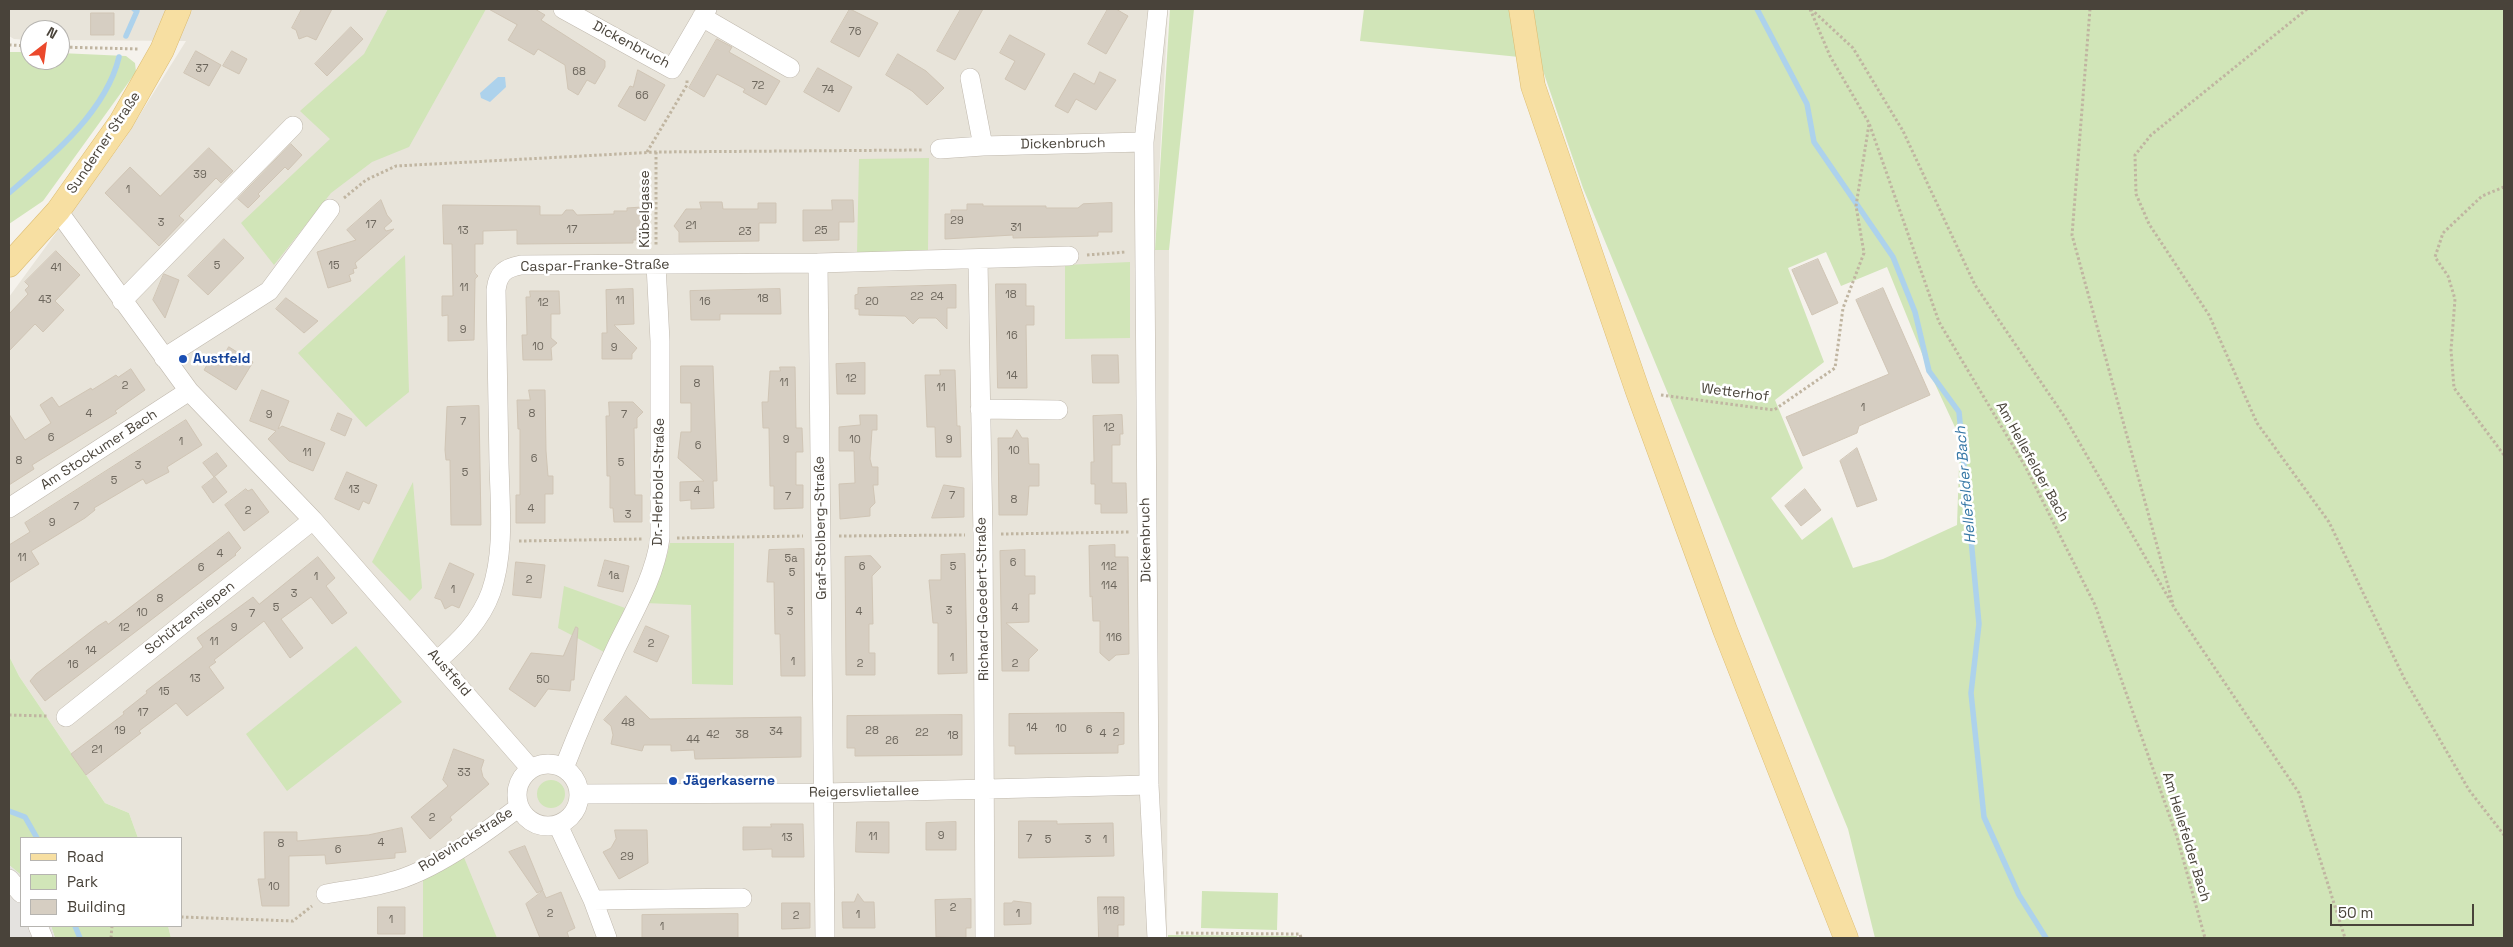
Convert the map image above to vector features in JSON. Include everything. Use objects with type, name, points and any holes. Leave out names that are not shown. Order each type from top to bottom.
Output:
[{"type":"main road","name":"Sunderner Straße","points":[[9,265],[58,212],[121,122],[162,50],[179,9]]},
{"type":"main road","points":[[1521,9],[1533,86],[1638,392],[1725,630],[1846,938]]},
{"type":"street","name":"Dickenbruch","points":[[563,9],[672,69],[705,13],[790,68]]},
{"type":"street","name":"Dickenbruch","points":[[1157,936],[1149,785],[1144,142],[1158,9]]},
{"type":"street","points":[[970,78],[982,146]]},
{"type":"street","points":[[122,301],[293,126]]},
{"type":"street","name":"Dickenbruch","points":[[940,149],[982,146],[1144,142]]},
{"type":"street","points":[[164,358],[269,291],[330,209]]},
{"type":"street","name":"Austfeld","points":[[58,212],[189,391],[314,520],[438,660],[531,769]]},
{"type":"street","name":"Caspar-Franke-Straße","points":[[438,660],[465,636],[480,615],[491,592],[498,558],[500,504],[497,279],[502,271],[522,265],[818,264],[1069,256]]},
{"type":"street","name":"Richard-Goedert-Straße","points":[[978,260],[986,938]]},
{"type":"street","name":"Graf-Stolberg-Straße","points":[[818,264],[825,793],[825,938]]},
{"type":"street","name":"Dr.-Herbold-Straße","points":[[564,768],[586,712],[643,592],[657,556],[660,538],[660,341],[656,265]]},
{"type":"street","name":"Am Stockumer Bach","points":[[9,508],[189,391]]},
{"type":"street","points":[[980,409],[1058,410]]},
{"type":"street","name":"Schützensiepen","points":[[66,716],[314,520]]},
{"type":"street","points":[[544,764],[564,768],[576,782],[579,794],[578,802],[571,816],[558,825],[549,826],[531,821],[519,807],[516,796],[523,776],[531,769],[544,764]]},
{"type":"street","name":"Reigersvlietallee","points":[[579,794],[825,793],[1149,785]]},
{"type":"street","name":"Rolevinckstraße","points":[[326,894],[390,883],[410,876],[495,826],[519,807]]},
{"type":"street","points":[[558,825],[593,900],[607,938]]},
{"type":"street","points":[[9,879],[20,892]]},
{"type":"street","points":[[593,900],[742,898]]},
{"type":"path","points":[[1810,9],[1853,48],[1903,131],[1975,285],[2064,416],[2175,609],[2299,793],[2345,938]]},
{"type":"path","name":"Am Hellefelder Bach","points":[[1810,9],[1830,56],[1869,123],[1938,322],[2025,466],[2095,605],[2177,837],[2204,938]]},
{"type":"path","points":[[2090,9],[2072,235],[2175,609]]},
{"type":"path","points":[[2307,9],[2151,135],[2135,155],[2136,194],[2149,224],[2209,315],[2257,422],[2329,522],[2404,678],[2470,790],[2504,835]]},
{"type":"path","points":[[70,47],[162,50]]},
{"type":"path","name":"Kübelgasse","points":[[647,152],[686,85]]},
{"type":"path","name":"Wetterhof","points":[[1638,392],[1774,410],[1835,368],[1843,308],[1864,253],[1856,206],[1869,123]]},
{"type":"path","points":[[330,209],[366,180],[396,166],[647,152],[940,149]]},
{"type":"path","name":"Kübelgasse","points":[[656,152],[656,265]]},
{"type":"path","points":[[2504,187],[2482,196],[2443,233],[2435,257],[2448,276],[2455,299],[2451,350],[2454,388],[2504,455]]},
{"type":"path","points":[[1069,256],[1144,250]]},
{"type":"path","points":[[9,715],[66,716]]},
{"type":"path","points":[[182,917],[293,921],[326,894]]},
{"type":"path","points":[[1157,936],[1300,934],[1301,938]]},
{"type":"shaded area","points":[[9,9],[1168,9],[1155,250],[1169,250],[1167,938],[171,938],[168,927],[182,927],[182,837],[138,837],[129,813],[105,803],[19,676],[9,656],[9,297],[124,140],[186,41],[70,40],[70,20],[20,20],[20,39],[9,36]]},
{"type":"shaded area","points":[[9,865],[20,874],[20,927],[51,927],[55,938],[9,938]]},
{"type":"green space","points":[[388,9],[486,9],[409,147],[372,162],[331,193],[274,265],[241,223],[330,139],[300,111],[364,54]]},
{"type":"green space","points":[[1170,9],[1194,9],[1169,250],[1155,250]]},
{"type":"green space","points":[[1364,9],[2504,9],[2504,938],[1875,938],[1848,829],[1583,188],[1539,59],[1360,41]],"holes":[[[1826,252],[1841,286],[1887,267],[1929,371],[1960,438],[1957,525],[1883,559],[1853,568],[1832,517],[1802,540],[1771,498],[1803,468],[1775,400],[1824,362],[1788,268]]]},
{"type":"green space","points":[[9,52],[20,52],[20,70],[70,70],[70,53],[126,56],[135,63],[136,72],[43,201],[9,224]]},
{"type":"green space","points":[[929,158],[928,250],[857,253],[859,159]]},
{"type":"green space","points":[[405,255],[409,392],[366,427],[298,353]]},
{"type":"green space","points":[[1130,262],[1130,338],[1065,339],[1065,265]]},
{"type":"green space","points":[[413,482],[422,588],[410,601],[372,562]]},
{"type":"green space","points":[[670,543],[734,543],[733,685],[692,684],[691,605],[646,603],[666,559]]},
{"type":"green space","points":[[564,586],[625,608],[604,652],[558,628]]},
{"type":"green space","points":[[356,646],[402,702],[287,791],[246,734]]},
{"type":"green space","points":[[9,656],[19,676],[105,803],[129,813],[138,837],[20,837],[20,874],[9,865]]},
{"type":"green space","points":[[551,780],[561,784],[565,794],[561,804],[551,808],[541,804],[537,794],[541,784]]},
{"type":"green space","points":[[463,855],[497,938],[423,938],[423,879]]},
{"type":"green space","points":[[1202,891],[1278,893],[1277,930],[1201,928]]},
{"type":"green space","points":[[51,927],[168,927],[171,938],[55,938]]},
{"type":"green space","points":[[1168,935],[1297,936],[1297,938],[1168,938]]},
{"type":"water","points":[[498,77],[505,77],[506,87],[490,102],[481,98],[480,93]]},
{"type":"building","points":[[302,9],[332,9],[316,40],[307,36],[299,39],[296,30],[292,28]]},
{"type":"building","points":[[489,9],[535,9],[545,15],[541,20],[605,61],[605,67],[595,84],[587,80],[578,95],[568,89],[565,65],[538,49],[534,55],[508,40],[517,25]]},
{"type":"building","points":[[850,9],[878,23],[859,57],[831,42]]},
{"type":"building","points":[[961,9],[983,9],[955,60],[937,51]]},
{"type":"building","points":[[1108,9],[1116,9],[1128,16],[1106,54],[1088,44]]},
{"type":"building","points":[[91,13],[114,13],[114,35],[91,35]]},
{"type":"building","points":[[351,27],[363,39],[327,76],[315,64]]},
{"type":"building","points":[[1010,35],[1045,54],[1025,90],[1005,79],[1015,61],[1000,53]]},
{"type":"building","points":[[717,39],[732,47],[729,52],[780,81],[766,105],[743,92],[745,89],[717,74],[704,97],[689,88]]},
{"type":"building","points":[[196,51],[221,65],[209,86],[184,73]]},
{"type":"building","points":[[232,51],[247,59],[239,74],[223,66]]},
{"type":"building","points":[[898,54],[926,71],[944,88],[927,105],[912,91],[886,75]]},
{"type":"building","points":[[818,68],[852,87],[839,112],[804,92]]},
{"type":"building","points":[[638,70],[665,85],[645,121],[618,106],[630,86],[633,87]]},
{"type":"building","points":[[1100,72],[1116,80],[1096,110],[1076,99],[1068,113],[1055,106],[1074,73],[1094,84]]},
{"type":"building","points":[[291,144],[302,155],[288,170],[285,167],[258,194],[260,196],[248,208],[238,199]]},
{"type":"building","points":[[209,148],[233,171],[221,183],[216,178],[179,216],[184,220],[159,246],[105,193],[130,167],[160,196]]},
{"type":"building","points":[[381,200],[387,215],[392,221],[384,228],[386,231],[394,229],[355,263],[357,268],[353,269],[354,273],[349,275],[351,281],[328,288],[317,252],[356,240],[347,230]]},
{"type":"building","points":[[832,200],[853,200],[854,222],[839,222],[839,240],[803,241],[803,210],[832,210]]},
{"type":"building","points":[[700,202],[722,202],[723,209],[758,209],[758,203],[776,203],[776,223],[759,223],[759,241],[679,242],[679,232],[674,226],[686,209],[701,209]]},
{"type":"building","points":[[1112,203],[1112,232],[1098,232],[1098,236],[1013,238],[1013,235],[945,239],[945,214],[951,214],[951,210],[967,210],[967,204],[1078,208],[1083,204]]},
{"type":"building","points":[[443,205],[540,206],[540,215],[562,215],[566,210],[573,210],[577,215],[614,214],[614,211],[627,211],[627,208],[642,207],[642,240],[633,240],[633,243],[517,244],[517,230],[483,231],[483,244],[475,244],[475,273],[478,276],[475,279],[474,340],[448,341],[448,315],[442,316],[442,296],[453,296],[452,244],[444,244]]},
{"type":"building","points":[[224,239],[244,258],[208,295],[188,276]]},
{"type":"building","points":[[56,251],[80,275],[55,301],[64,310],[43,332],[35,324],[9,351],[9,314],[28,294],[25,290],[29,286],[25,282]]},
{"type":"building","points":[[1818,259],[1838,303],[1812,315],[1792,270]]},
{"type":"building","points":[[164,274],[179,280],[165,318],[153,300]]},
{"type":"building","points":[[996,284],[1026,284],[1026,306],[1034,306],[1034,325],[1026,325],[1027,388],[998,388]]},
{"type":"building","points":[[956,285],[956,308],[947,308],[947,329],[936,318],[919,318],[913,324],[905,316],[859,315],[859,309],[855,309],[855,295],[858,294],[858,288]]},
{"type":"building","points":[[1883,288],[1930,395],[1859,426],[1857,433],[1803,456],[1786,417],[1889,374],[1856,300]]},
{"type":"building","points":[[633,289],[634,324],[614,325],[637,348],[632,354],[632,359],[602,359],[602,333],[607,333],[606,290]]},
{"type":"building","points":[[780,289],[781,314],[720,314],[720,320],[691,320],[690,291]]},
{"type":"building","points":[[530,291],[559,291],[560,314],[551,314],[551,338],[557,343],[551,348],[552,360],[523,360],[522,335],[527,335],[526,297],[530,297]]},
{"type":"building","points":[[286,298],[318,321],[304,333],[276,309]]},
{"type":"building","points":[[229,347],[253,362],[236,390],[204,370],[213,355],[221,360]]},
{"type":"building","points":[[1092,355],[1118,355],[1119,383],[1093,383]]},
{"type":"building","points":[[865,363],[865,394],[837,394],[836,364]]},
{"type":"building","points":[[681,366],[713,366],[717,481],[713,481],[714,508],[691,509],[691,500],[680,501],[680,482],[704,481],[678,458],[681,432],[691,432],[691,403],[681,403]]},
{"type":"building","points":[[780,367],[795,367],[796,428],[802,428],[803,452],[796,452],[796,485],[803,485],[803,508],[774,509],[774,486],[770,486],[769,428],[763,428],[762,402],[768,402],[770,371],[780,371]]},
{"type":"building","points":[[131,369],[145,390],[115,411],[117,413],[32,465],[34,469],[9,485],[9,414],[25,440],[51,423],[40,405],[52,397],[59,407],[91,388],[92,390],[116,375],[118,377]]},
{"type":"building","points":[[940,370],[955,370],[957,426],[960,426],[961,457],[936,457],[935,427],[927,427],[925,375],[940,375]]},
{"type":"building","points":[[262,390],[289,401],[278,429],[282,426],[325,443],[313,471],[289,461],[268,439],[276,431],[250,421]]},
{"type":"building","points":[[529,390],[545,390],[546,451],[548,476],[553,476],[553,494],[545,494],[545,523],[516,523],[516,495],[520,495],[520,429],[518,429],[517,400],[530,400]]},
{"type":"building","points":[[609,402],[633,402],[643,412],[637,418],[637,428],[634,428],[635,495],[642,495],[642,522],[614,522],[613,508],[610,508],[610,476],[607,476],[606,416],[609,416]]},
{"type":"building","points":[[479,406],[481,525],[451,525],[450,460],[446,460],[445,450],[447,407]]},
{"type":"building","points":[[338,413],[352,419],[345,436],[331,430]]},
{"type":"building","points":[[860,415],[877,415],[877,430],[872,430],[870,459],[872,467],[878,467],[878,485],[873,485],[875,503],[870,508],[870,516],[840,519],[839,484],[855,483],[854,451],[839,451],[839,427],[860,425]]},
{"type":"building","points":[[1122,415],[1123,434],[1120,434],[1120,445],[1112,445],[1112,483],[1126,483],[1127,513],[1101,513],[1101,504],[1095,504],[1095,484],[1091,484],[1091,462],[1094,462],[1093,416]]},
{"type":"building","points":[[186,420],[202,445],[167,467],[169,472],[146,484],[143,479],[94,508],[95,510],[85,518],[31,551],[39,564],[9,583],[9,545],[30,532],[25,523]]},
{"type":"building","points":[[1017,430],[1022,438],[1028,438],[1029,464],[1039,464],[1039,486],[1029,486],[1027,515],[999,515],[998,438],[1012,438]]},
{"type":"building","points":[[1857,448],[1877,500],[1857,507],[1840,461]]},
{"type":"building","points":[[217,453],[227,466],[214,477],[203,463]]},
{"type":"building","points":[[347,472],[377,485],[369,504],[363,501],[359,510],[335,499]]},
{"type":"building","points":[[215,477],[227,492],[213,503],[202,487]]},
{"type":"building","points":[[944,485],[964,488],[964,517],[932,518]]},
{"type":"building","points":[[246,489],[248,491],[252,489],[269,512],[244,531],[225,505]]},
{"type":"building","points":[[1805,489],[1821,510],[1801,526],[1785,506]]},
{"type":"building","points":[[229,532],[241,548],[236,555],[45,701],[30,681],[36,674],[98,626],[106,621],[108,624]]},
{"type":"building","points":[[1115,545],[1115,557],[1128,557],[1129,654],[1116,655],[1109,661],[1100,653],[1100,621],[1093,621],[1092,596],[1090,597],[1089,546]]},
{"type":"building","points":[[804,549],[805,676],[781,676],[780,634],[775,634],[774,582],[767,582],[769,550]]},
{"type":"building","points":[[1025,550],[1025,576],[1035,576],[1035,594],[1029,594],[1029,622],[1006,623],[1038,650],[1029,659],[1029,671],[1002,671],[1000,551]]},
{"type":"building","points":[[965,554],[967,673],[938,674],[938,623],[933,623],[929,580],[941,580],[941,555]]},
{"type":"building","points":[[871,556],[881,567],[872,576],[873,624],[869,624],[869,653],[875,653],[875,675],[846,675],[845,557]]},
{"type":"building","points":[[318,557],[335,578],[326,586],[347,613],[332,624],[311,597],[281,619],[303,648],[290,658],[264,621],[214,660],[216,662],[209,667],[224,688],[187,716],[176,703],[139,731],[141,733],[86,775],[71,754],[124,714],[123,712],[147,693],[146,691],[203,647],[197,638],[253,597],[259,604]]},
{"type":"building","points":[[605,560],[629,566],[623,592],[598,586]]},
{"type":"building","points":[[516,562],[545,565],[541,598],[513,595]]},
{"type":"building","points":[[450,563],[474,574],[459,608],[452,605],[445,609],[441,600],[435,598]]},
{"type":"building","points":[[646,626],[669,636],[657,662],[634,652]]},
{"type":"building","points":[[576,627],[578,628],[574,680],[571,680],[570,691],[548,689],[535,707],[509,689],[531,653],[563,656]]},
{"type":"building","points":[[626,696],[650,719],[801,717],[801,757],[695,759],[694,750],[671,751],[671,745],[644,745],[642,751],[611,744],[613,735],[611,726],[604,720]]},
{"type":"building","points":[[1124,713],[1124,744],[1118,745],[1118,753],[1015,754],[1015,746],[1009,746],[1009,714]]},
{"type":"building","points":[[962,715],[962,755],[855,756],[855,748],[847,748],[847,716]]},
{"type":"building","points":[[454,749],[484,760],[481,769],[483,777],[489,784],[450,817],[452,820],[430,839],[411,817],[448,786],[443,780]]},
{"type":"building","points":[[1019,821],[1057,821],[1057,824],[1113,823],[1114,856],[1019,858]]},
{"type":"building","points":[[857,822],[889,822],[889,853],[856,852]]},
{"type":"building","points":[[956,822],[956,850],[926,850],[926,823]]},
{"type":"building","points":[[771,824],[803,824],[804,857],[772,857],[772,849],[743,850],[743,827],[771,827]]},
{"type":"building","points":[[402,828],[406,852],[395,853],[395,858],[326,864],[325,855],[289,856],[289,906],[262,906],[258,879],[265,879],[264,832],[297,832],[297,841],[368,835]]},
{"type":"building","points":[[615,830],[647,830],[648,863],[619,879],[603,852],[611,848],[616,839]]},
{"type":"building","points":[[525,846],[543,890],[537,893],[509,852]]},
{"type":"building","points":[[543,891],[546,898],[561,892],[575,928],[567,932],[569,938],[540,938],[526,904]]},
{"type":"building","points":[[858,894],[864,902],[874,902],[875,928],[843,928],[842,902],[854,902]]},
{"type":"building","points":[[1098,897],[1124,897],[1124,925],[1118,925],[1118,938],[1099,938]]},
{"type":"building","points":[[971,899],[971,928],[966,928],[966,938],[936,937],[935,900]]},
{"type":"building","points":[[1014,901],[1031,903],[1031,924],[1004,925],[1004,903]]},
{"type":"building","points":[[782,903],[810,903],[810,928],[782,929]]},
{"type":"building","points":[[378,907],[405,907],[405,934],[378,934]]},
{"type":"building","points":[[738,914],[738,938],[642,938],[642,915]]},
{"type":"waterway","points":[[126,36],[137,11],[134,9]]},
{"type":"waterway","name":"Hellefelder Bach","points":[[1757,9],[1807,104],[1814,142],[1893,257],[1915,312],[1929,371],[1959,412],[1979,624],[1971,693],[1984,817],[2019,895],[2046,938]]},
{"type":"waterway","points":[[9,193],[42,165],[89,115],[102,97],[119,57]]},
{"type":"waterway","points":[[9,811],[25,817],[36,837]]},
{"type":"waterway","points":[[75,927],[80,938]]},
{"type":"place","name":"Austfeld","points":[[183,359]]},
{"type":"place","name":"Jägerkaserne","points":[[673,781]]}]
